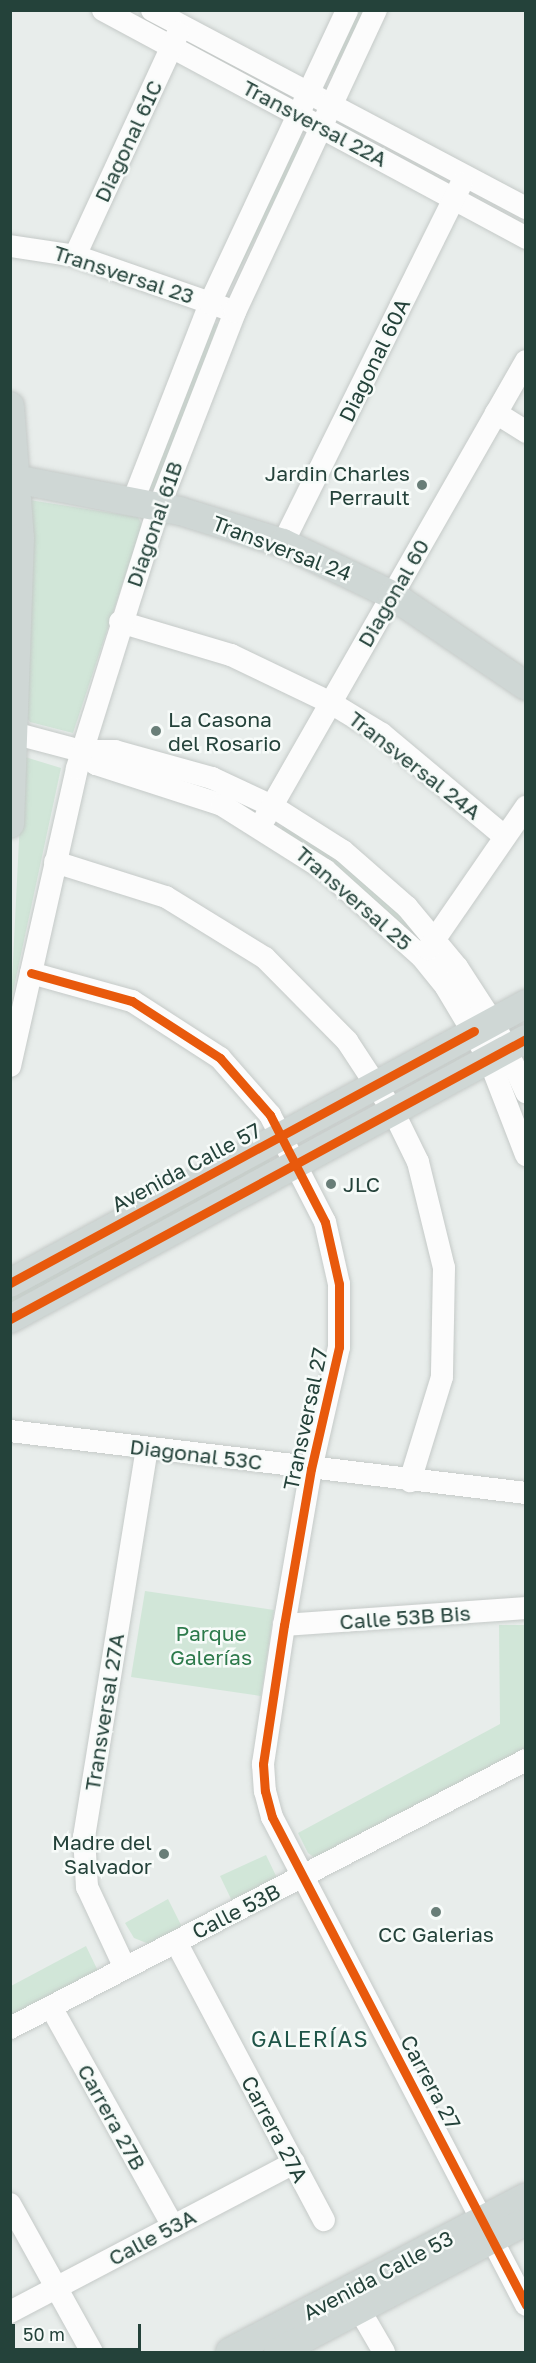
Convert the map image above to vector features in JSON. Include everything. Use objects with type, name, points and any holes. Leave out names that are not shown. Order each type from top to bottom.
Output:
[{"type":"main road","points":[[10,406],[14,478],[14,733],[10,824]]},
{"type":"main road","name":"Transversal 24","points":[[14,478],[146,504],[283,543],[392,595],[525,686]]},
{"type":"main road","name":"Avenida Calle 57","points":[[10,1283],[525,1004]]},
{"type":"main road","points":[[10,1319],[507,1049]]},
{"type":"main road","name":"Avenida Calle 53","points":[[278,2352],[359,2309],[487,2229],[525,2197]]},
{"type":"main road","name":"Avenida Calle 53","points":[[230,2352],[487,2229],[525,2221]]},
{"type":"street","name":"Transversal 22A","points":[[103,10],[323,126],[525,238]]},
{"type":"street","name":"Transversal 22A","points":[[152,10],[525,208]]},
{"type":"street","name":"Diagonal 61B","points":[[10,1066],[81,751],[120,622],[146,504],[210,303],[347,10]]},
{"type":"street","name":"Diagonal 61B","points":[[146,504],[376,10]]},
{"type":"street","name":"Diagonal 61C","points":[[75,256],[181,26]]},
{"type":"street","name":"Diagonal 60A","points":[[283,543],[465,176]]},
{"type":"street","name":"Transversal 23","points":[[10,246],[75,256],[235,312]]},
{"type":"street","name":"Diagonal 60","points":[[267,816],[525,361]]},
{"type":"street","points":[[496,413],[525,432]]},
{"type":"street","name":"Transversal 24A","points":[[120,622],[231,655],[331,702],[416,760],[505,837]]},
{"type":"street","name":"Transversal 25","points":[[14,733],[81,751],[96,764],[267,816],[360,864],[435,938],[483,1026]]},
{"type":"street","points":[[422,957],[525,807]]},
{"type":"street","name":"Transversal 25","points":[[267,816],[422,957],[483,1026],[507,1049],[525,1092]]},
{"type":"street","points":[[55,862],[112,876],[218,924],[309,997],[377,1084],[393,1111],[421,1172],[444,1268],[442,1377],[410,1481]]},
{"type":"street","name":"Transversal 27","points":[[32,972],[83,983],[179,1026],[249,1089],[282,1136],[325,1222],[339,1284],[339,1347],[311,1469],[284,1626],[264,1773],[272,1817],[302,1876]]},
{"type":"street","name":"Transversal 25","points":[[507,1049],[525,1155]]},
{"type":"street","name":"Diagonal 53C","points":[[10,1431],[410,1481],[525,1493]]},
{"type":"street","name":"Transversal 27A","points":[[125,1968],[87,1887],[84,1837],[147,1448]]},
{"type":"street","name":"Calle 53B Bis","points":[[284,1626],[525,1608]]},
{"type":"street","name":"Calle 53B","points":[[10,2028],[525,1760]]},
{"type":"street","name":"Carrera 27","points":[[302,1876],[525,2305]]},
{"type":"street","name":"Carrera 27A","points":[[176,1942],[324,2220]]},
{"type":"street","name":"Carrera 27B","points":[[51,2007],[173,2226]]},
{"type":"street","name":"Calle 53A","points":[[10,2312],[294,2163]]},
{"type":"street","points":[[10,2204],[92,2352]]},
{"type":"street","points":[[359,2309],[384,2352]]},
{"type":"green space","points":[[354,11],[364,11],[331,76],[325,76]]},
{"type":"green space","points":[[302,137],[303,144],[228,292],[295,139]]},
{"type":"green space","points":[[218,323],[158,490],[143,487],[212,325]]},
{"type":"green space","points":[[29,500],[138,517],[142,525],[73,733],[30,722],[25,715]]},
{"type":"green space","points":[[25,757],[61,768],[11,1001],[23,760]]},
{"type":"green space","points":[[285,824],[344,864],[423,935],[420,942],[279,832]]},
{"type":"green space","points":[[268,1156],[271,1163],[11,1305],[11,1296]]},
{"type":"green space","name":"Parque Galerías","points":[[145,1591],[274,1610],[261,1696],[131,1677]]},
{"type":"green space","points":[[499,1625],[525,1625],[525,1750],[315,1858],[308,1853],[298,1833],[500,1724]]},
{"type":"green space","points":[[266,1855],[277,1878],[232,1901],[220,1876]]},
{"type":"green space","points":[[168,1899],[182,1927],[149,1944],[134,1938],[125,1923]]},
{"type":"green space","points":[[86,1946],[98,1971],[11,2018],[11,1986]]},
{"type":"cycle path","points":[[31,973],[132,1001],[220,1058],[270,1115],[325,1222],[339,1284],[339,1347],[311,1469],[284,1625],[263,1764],[265,1791],[272,1817],[526,2305]]},
{"type":"cycle path","points":[[10,1283],[474,1031]]},
{"type":"cycle path","points":[[10,1319],[526,1039]]},
{"type":"place","name":"Jardin Charles Perrault","points":[[422,485]]},
{"type":"place","name":"La Casona del Rosario","points":[[156,731]]},
{"type":"place","name":"JLC","points":[[331,1184]]},
{"type":"place","name":"Madre del Salvador","points":[[164,1854]]},
{"type":"place","name":"CC Galerias","points":[[436,1912]]},
{"type":"district","name":"GALERÍAS","points":[[310,2039]]}]
